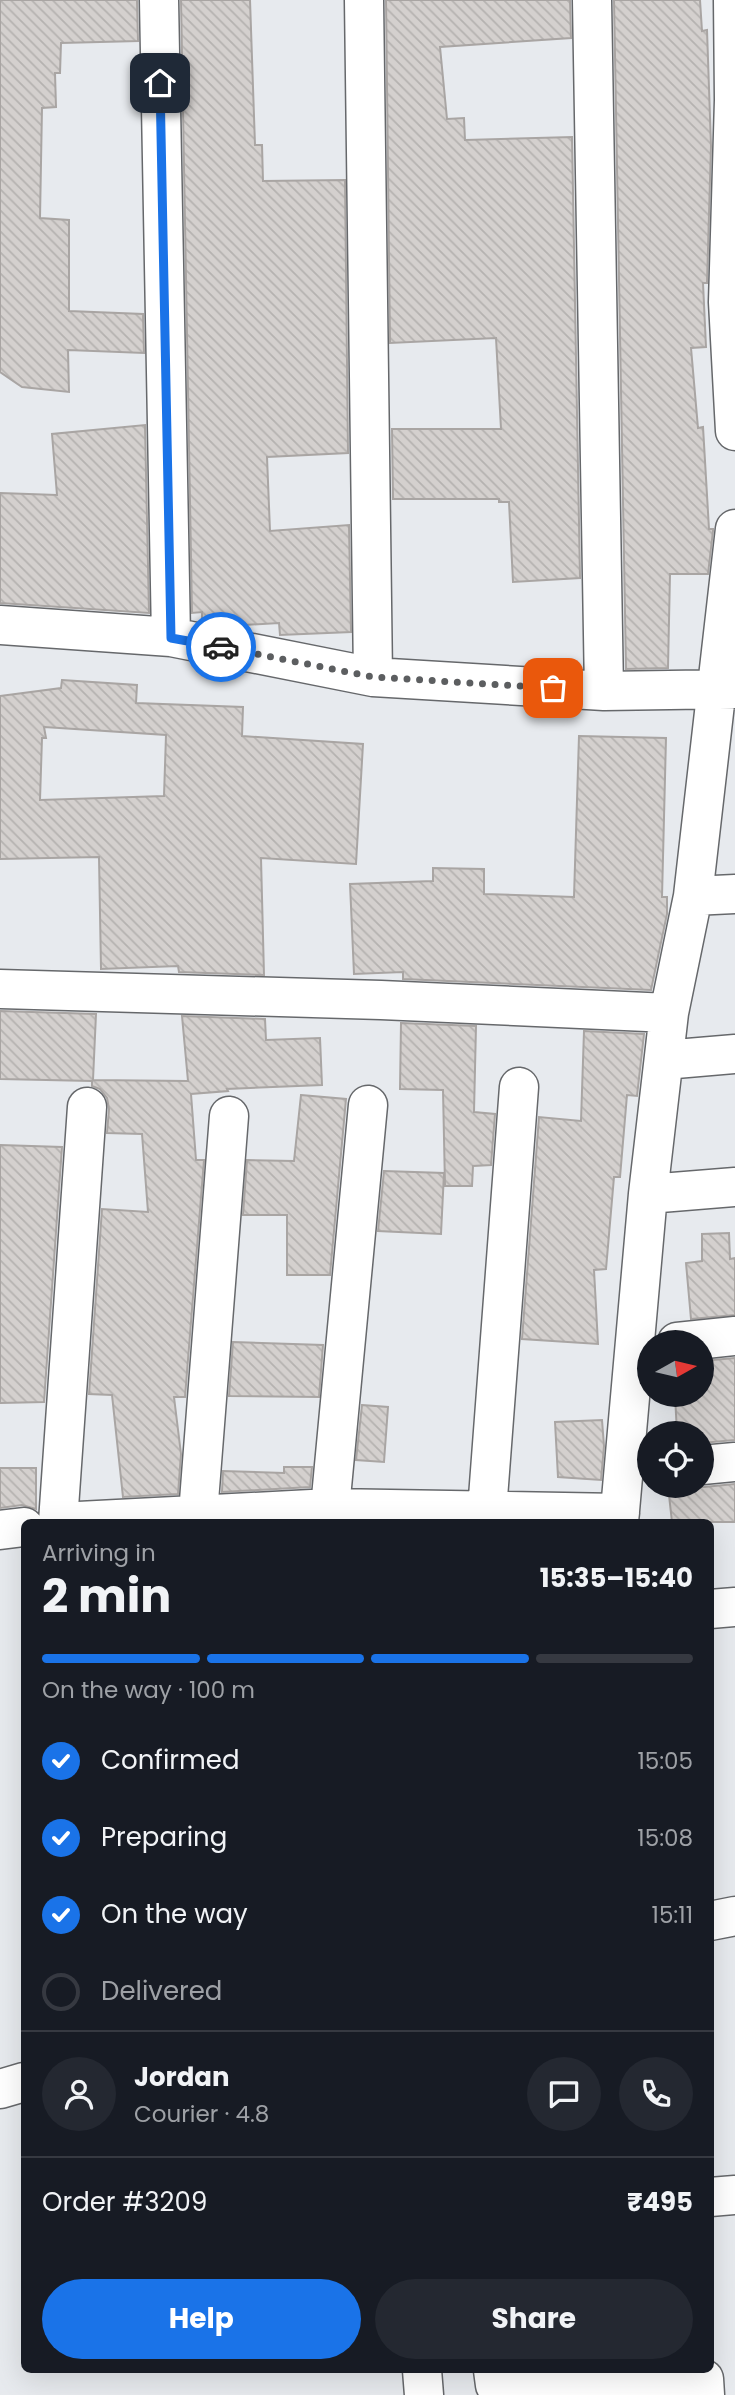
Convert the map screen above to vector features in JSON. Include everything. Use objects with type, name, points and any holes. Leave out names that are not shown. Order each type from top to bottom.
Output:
[{"type":"street","points":[[159,0],[171,638]]},
{"type":"street","points":[[363,0],[373,677]]},
{"type":"street","points":[[592,0],[604,691]]},
{"type":"street","points":[[733,0],[732,302],[735,431]]},
{"type":"street","points":[[644,1330],[648,1194],[669,1013],[693,896],[726,689],[735,530]]},
{"type":"street","points":[[0,625],[171,638],[373,677],[604,691],[726,689]]},
{"type":"street","points":[[693,896],[735,894]]},
{"type":"street","points":[[0,989],[381,1000],[669,1013]]},
{"type":"street","points":[[664,1060],[735,1054]]},
{"type":"street","points":[[487,1511],[519,1087]]},
{"type":"street","points":[[331,1515],[368,1105]]},
{"type":"street","points":[[71,1519],[87,1107]]},
{"type":"street","points":[[198,1514],[229,1116]]},
{"type":"street","points":[[648,1194],[735,1187]]},
{"type":"street","points":[[714,1338],[735,1336]]},
{"type":"street","points":[[714,1464],[735,1462]]},
{"type":"street","points":[[119,1519],[198,1514],[331,1515],[487,1511],[620,1518],[637,1471]]},
{"type":"street","points":[[0,1530],[21,1527]]},
{"type":"street","points":[[714,1609],[735,1607]]},
{"type":"street","points":[[714,1920],[735,1916]]},
{"type":"street","points":[[0,2089],[21,2083]]},
{"type":"street","points":[[714,2197],[735,2195]]},
{"type":"street","points":[[422,2373],[424,2395]]},
{"type":"street","points":[[493,2373],[495,2385],[715,2384]]},
{"type":"building","points":[[0,0],[137,0],[138,41],[61,43],[60,73],[55,73],[56,107],[42,108],[40,218],[69,220],[69,311],[143,314],[144,353],[68,350],[69,392],[22,387],[0,372]]},
{"type":"building","points":[[181,0],[250,0],[255,145],[262,145],[263,181],[345,180],[348,453],[267,457],[270,531],[349,525],[351,632],[280,635],[279,623],[228,626],[202,621],[202,612],[192,613]]},
{"type":"building","points":[[386,0],[570,0],[571,38],[440,47],[447,119],[464,118],[465,140],[572,137],[580,578],[513,582],[509,502],[499,502],[499,499],[393,499],[392,429],[501,429],[496,338],[390,343]]},
{"type":"building","points":[[614,0],[700,0],[702,31],[707,30],[711,146],[707,283],[703,283],[706,347],[691,348],[698,428],[703,427],[709,529],[713,531],[708,574],[670,574],[668,668],[626,669]]},
{"type":"building","points":[[145,425],[149,613],[0,603],[0,493],[57,495],[52,434]]},
{"type":"building","points":[[62,680],[137,685],[136,703],[243,707],[242,736],[363,744],[356,864],[261,858],[264,975],[179,972],[178,966],[101,969],[99,857],[0,859],[0,696],[61,688]],"holes":[[[44,727],[166,735],[164,796],[40,800],[42,738],[46,738]]]},
{"type":"building","points":[[579,736],[666,738],[662,897],[667,897],[667,914],[651,990],[403,979],[403,972],[354,974],[350,884],[433,881],[433,868],[484,869],[484,894],[574,897]]},
{"type":"building","points":[[0,1011],[96,1014],[93,1080],[188,1081],[182,1016],[265,1019],[266,1040],[320,1038],[322,1085],[227,1089],[228,1091],[191,1094],[196,1160],[204,1160],[185,1397],[174,1397],[181,1454],[178,1494],[123,1497],[112,1395],[89,1394],[102,1209],[148,1212],[142,1134],[107,1133],[107,1098],[100,1089],[92,1086],[92,1081],[0,1079]]},
{"type":"building","points":[[401,1023],[476,1026],[474,1112],[495,1114],[491,1165],[473,1166],[472,1186],[445,1186],[443,1090],[400,1089]]},
{"type":"building","points":[[584,1031],[644,1034],[637,1096],[627,1095],[620,1177],[614,1177],[606,1269],[594,1270],[598,1344],[522,1339],[539,1117],[581,1121]]},
{"type":"building","points":[[301,1095],[346,1099],[330,1275],[287,1275],[287,1215],[243,1215],[247,1160],[294,1161]]},
{"type":"building","points":[[0,1145],[62,1147],[44,1402],[0,1403]]},
{"type":"building","points":[[384,1171],[444,1173],[441,1234],[378,1231]]},
{"type":"building","points":[[729,1233],[730,1259],[735,1258],[735,1315],[691,1319],[686,1263],[702,1261],[702,1234]]},
{"type":"building","points":[[233,1342],[323,1345],[319,1397],[229,1396]]},
{"type":"building","points":[[735,1358],[735,1440],[714,1442],[714,1421],[676,1421],[676,1407],[714,1407],[714,1360]]},
{"type":"building","points":[[362,1405],[388,1407],[384,1462],[356,1460]]},
{"type":"building","points":[[602,1420],[604,1446],[601,1480],[558,1477],[555,1422]]},
{"type":"building","points":[[284,1467],[312,1467],[310,1487],[222,1492],[223,1471],[284,1473]]},
{"type":"building","points":[[0,1468],[36,1468],[36,1509],[22,1505],[0,1508]]},
{"type":"building","points":[[735,1484],[735,1522],[672,1519],[669,1498],[714,1498],[714,1486]]},
{"type":"way so far","points":[[221,647],[373,677],[553,688]]},
{"type":"route","points":[[160,83],[171,638],[221,647]]}]
